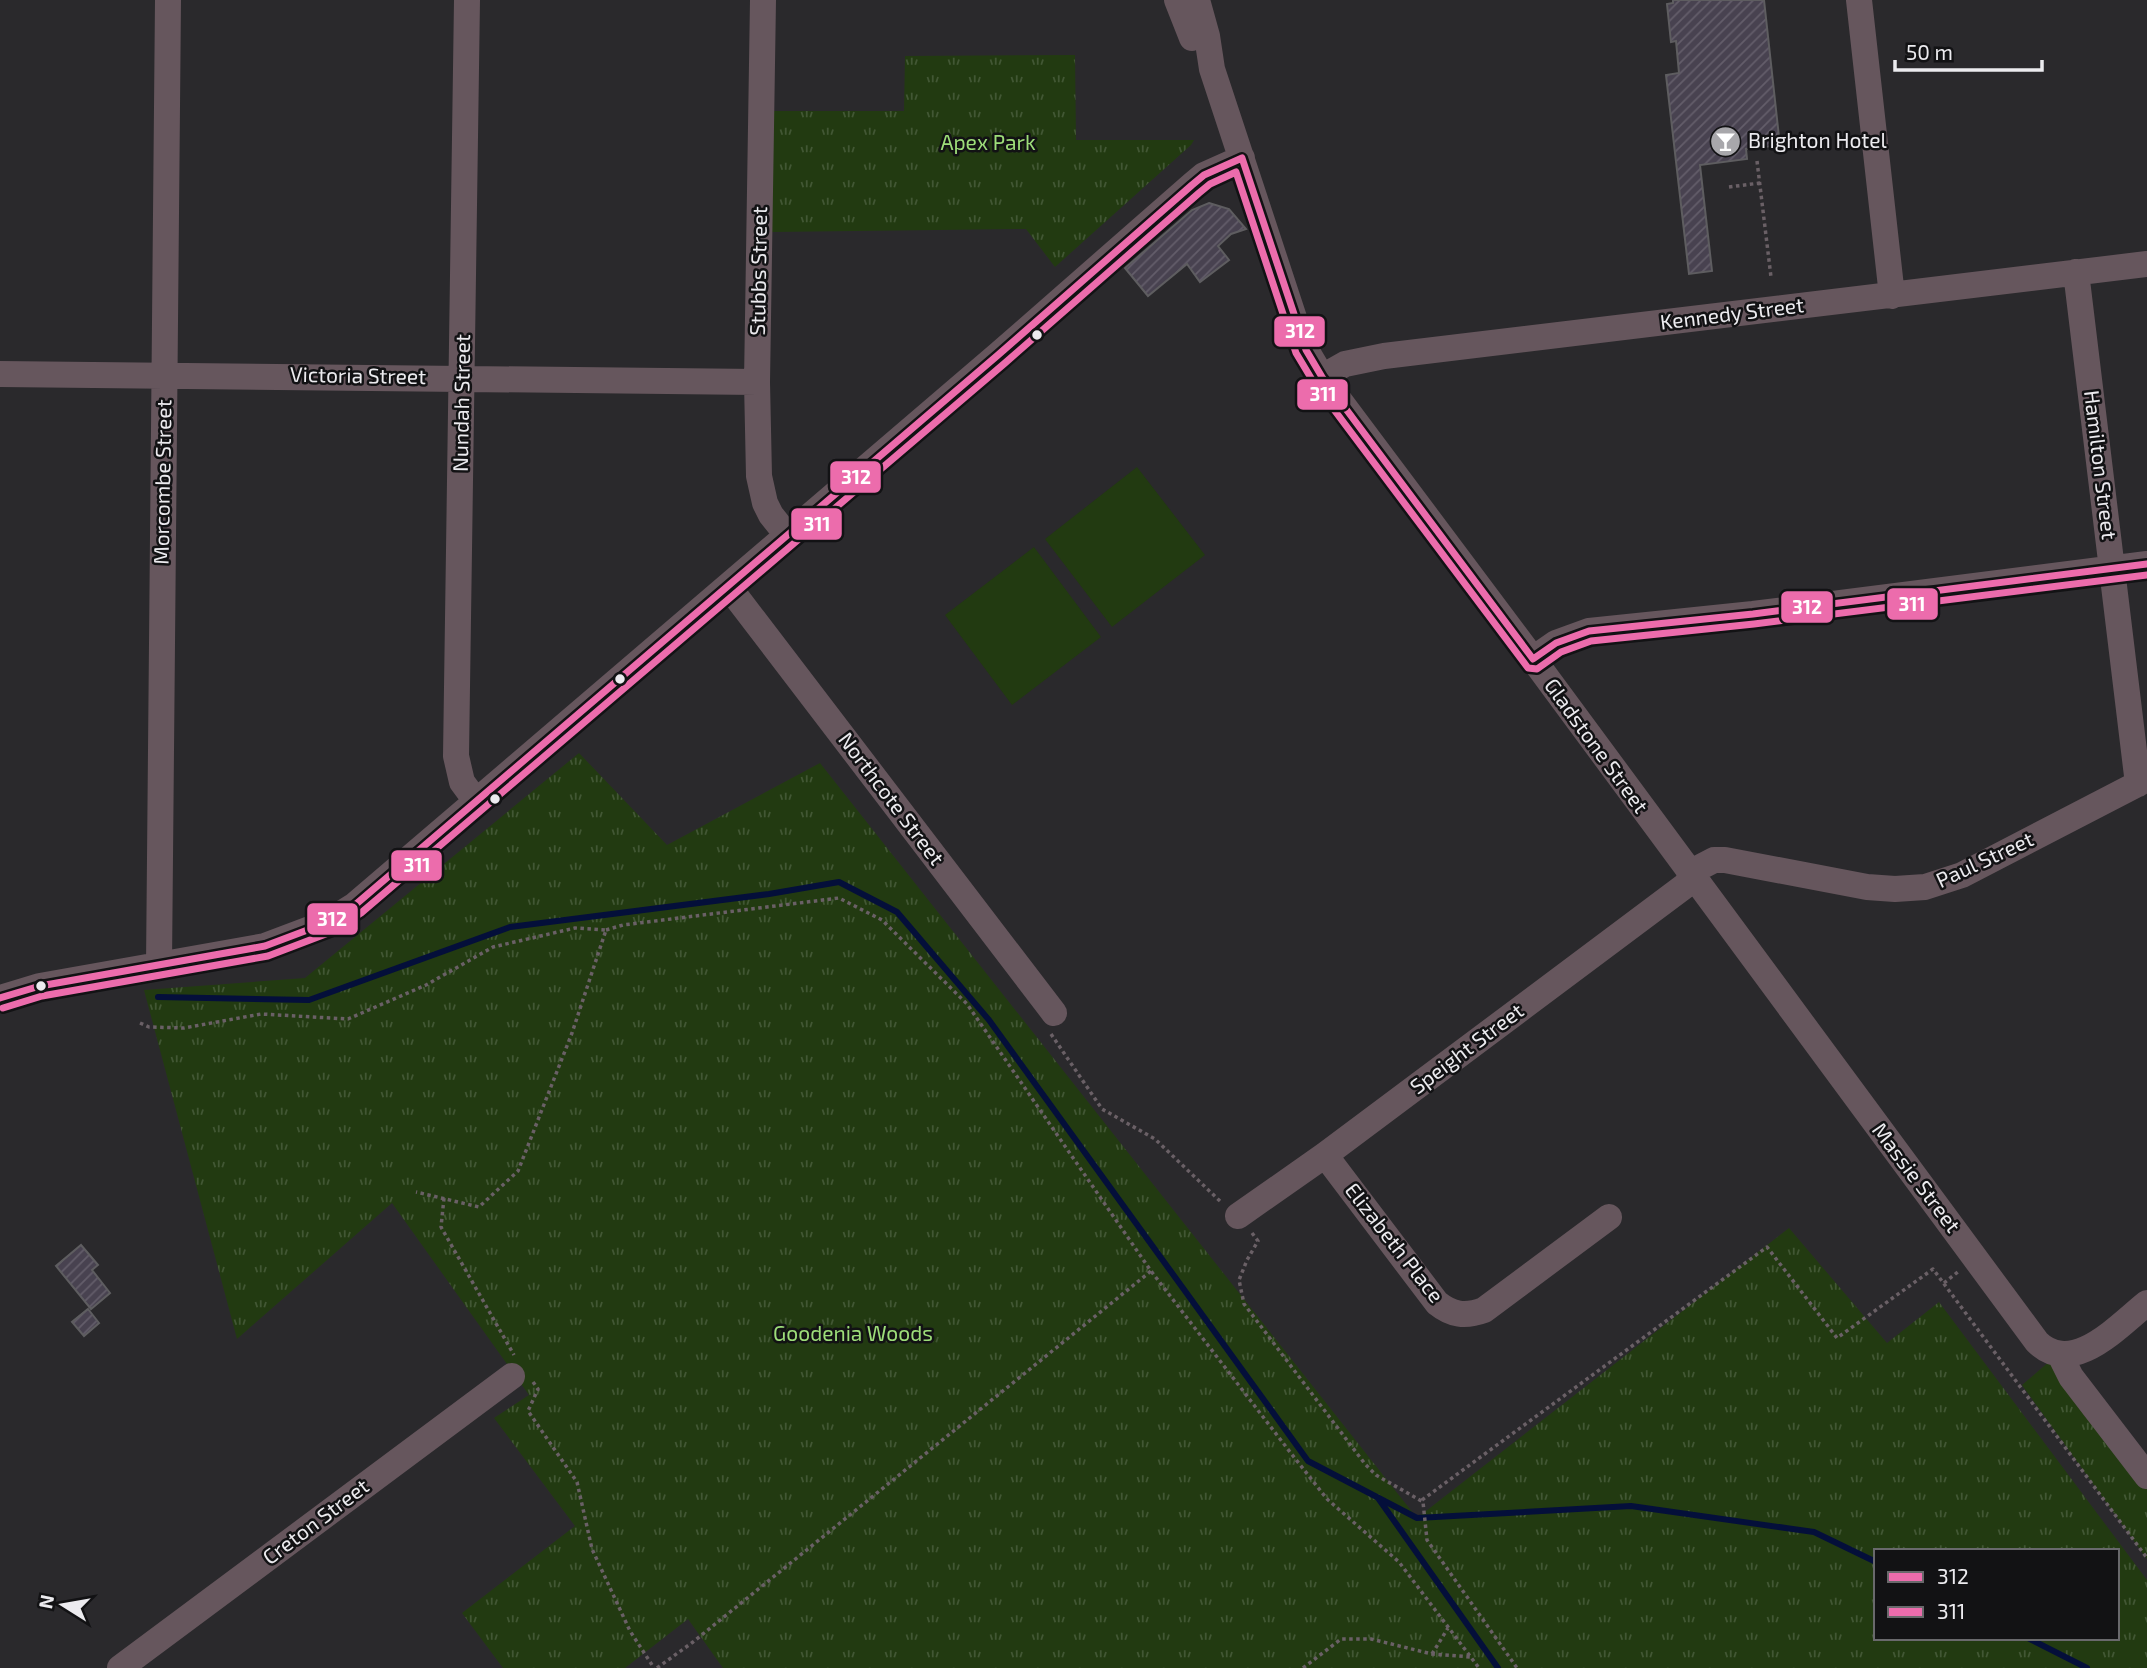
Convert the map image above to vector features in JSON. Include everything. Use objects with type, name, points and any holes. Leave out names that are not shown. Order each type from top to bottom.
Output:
[{"type":"street","name":"Morcombe Street","points":[[159,965],[168,0]]},
{"type":"street","name":"Nundah Street","points":[[467,0],[456,756],[462,782],[476,801]]},
{"type":"street","name":"Stubbs Street","points":[[763,0],[757,382],[759,476],[765,503],[787,535]]},
{"type":"street","name":"Gladstone Street","points":[[1177,0],[1194,43],[1212,69]]},
{"type":"street","name":"Gladstone Street","points":[[1197,0],[1207,36],[1212,69],[1306,350],[1322,377],[1692,876]]},
{"type":"street","points":[[1859,0],[1892,296]]},
{"type":"street","points":[[0,998],[40,986],[265,946],[326,923],[375,888],[998,355],[1204,175],[1242,158]]},
{"type":"street","name":"Kennedy Street","points":[[1322,377],[1345,364],[1375,357],[2147,264]]},
{"type":"street","name":"Hamilton Street","points":[[2076,272],[2142,781]]},
{"type":"street","name":"Victoria Street","points":[[0,374],[757,382]]},
{"type":"street","points":[[1533,659],[1556,643],[1589,631],[1753,614],[2147,564]]},
{"type":"street","name":"Northcote Street","points":[[728,586],[1054,1013]]},
{"type":"street","name":"Paul Street","points":[[1692,876],[1707,863],[1725,860],[1867,887],[1926,887],[1962,875],[2142,781]]},
{"type":"street","name":"Speight Street","points":[[1238,1216],[1325,1155],[1692,876]]},
{"type":"street","name":"Massie Street","points":[[1692,876],[2037,1342],[2046,1351],[2060,1355],[2071,1377],[2147,1476]]},
{"type":"street","name":"Elizabeth Place","points":[[1325,1155],[1437,1303],[1458,1315],[1472,1315],[1484,1310],[1609,1217]]},
{"type":"street","points":[[2060,1355],[2072,1354],[2090,1347],[2147,1303]]},
{"type":"street","name":"Creton Street","points":[[120,1668],[520,1371]]},
{"type":"path","points":[[1757,161],[1771,277]]},
{"type":"path","points":[[1729,187],[1760,183]]},
{"type":"path","points":[[140,1023],[149,1027],[184,1028],[261,1014],[348,1019],[426,985],[494,947],[575,928],[606,930],[623,925],[839,898],[882,920],[967,1004],[1152,1271],[1327,1499],[1399,1562],[1479,1668]]},
{"type":"path","points":[[416,1192],[479,1207],[518,1171],[572,1033],[606,930]]},
{"type":"path","points":[[1054,1013],[1051,1035],[1102,1109],[1154,1139],[1238,1216],[1258,1241],[1239,1280],[1244,1304],[1365,1464],[1376,1475],[1422,1500]]},
{"type":"path","points":[[444,1198],[441,1227],[520,1371],[538,1389],[528,1411],[577,1482],[592,1549],[629,1631],[656,1668],[694,1642],[1152,1271]]},
{"type":"path","points":[[1422,1500],[1767,1247],[1838,1338],[1933,1269],[2147,1558]]},
{"type":"path","points":[[1422,1500],[1427,1540],[1517,1668]]},
{"type":"path","points":[[1432,1654],[1448,1628]]},
{"type":"path","points":[[1303,1668],[1341,1639],[1371,1639],[1432,1654],[1471,1657]]},
{"type":"green space","name":"Apex Park","points":[[1075,55],[1076,140],[1194,140],[1055,267],[1026,229],[772,232],[772,111],[904,111],[905,56]]},
{"type":"green space","points":[[1137,467],[1205,555],[1112,627],[1045,539]]},
{"type":"green space","points":[[1034,547],[1101,637],[1012,705],[945,615]]},
{"type":"green space","name":"Goodenia Woods","points":[[579,753],[667,845],[820,763],[1417,1518],[1789,1228],[1887,1343],[1939,1302],[2147,1580],[2147,1668],[723,1668],[688,1619],[625,1668],[503,1668],[462,1613],[575,1526],[494,1418],[529,1395],[392,1203],[237,1339],[144,990],[305,978]]},
{"type":"green space","points":[[2051,1360],[2147,1487],[2147,1559],[2022,1385]]},
{"type":"building","name":"Brighton Hotel","points":[[1673,0],[1764,0],[1779,137],[1772,146],[1746,149],[1747,159],[1700,165],[1712,271],[1689,274],[1666,75],[1679,73],[1676,41],[1671,42],[1667,4],[1673,3]]},
{"type":"building","points":[[1209,203],[1229,209],[1246,229],[1231,234],[1218,246],[1229,260],[1200,282],[1187,264],[1148,296],[1125,268],[1192,210]]},
{"type":"building","points":[[81,1245],[98,1265],[92,1270],[110,1293],[91,1309],[56,1266]]},
{"type":"building","points":[[88,1309],[99,1323],[84,1336],[72,1322]]},
{"type":"waterway","points":[[158,997],[309,1000],[510,927],[769,894],[839,882],[897,912],[989,1020],[1308,1461],[1417,1518],[1631,1506],[1814,1532],[1874,1561]]},
{"type":"waterway","points":[[1378,1498],[1498,1668]]},
{"type":"waterway","points":[[2032,1640],[2087,1668]]},
{"type":"transit line","name":"312","points":[[0,998],[40,986],[265,946],[326,923],[355,905],[998,355],[1192,185],[1204,175],[1242,158],[1306,350],[1322,377],[1533,659],[1556,643],[1589,631],[1753,614],[2147,564]]},
{"type":"transit line","name":"311","points":[[3,1008],[42,996],[268,956],[331,932],[361,913],[1005,363],[1199,193],[1210,184],[1236,172],[1296,353],[1314,383],[1528,668],[1537,669],[1561,652],[1591,641],[1754,624],[2147,575]]},
{"type":"place","name":"Brighton Hotel","points":[[1725,141]]}]
